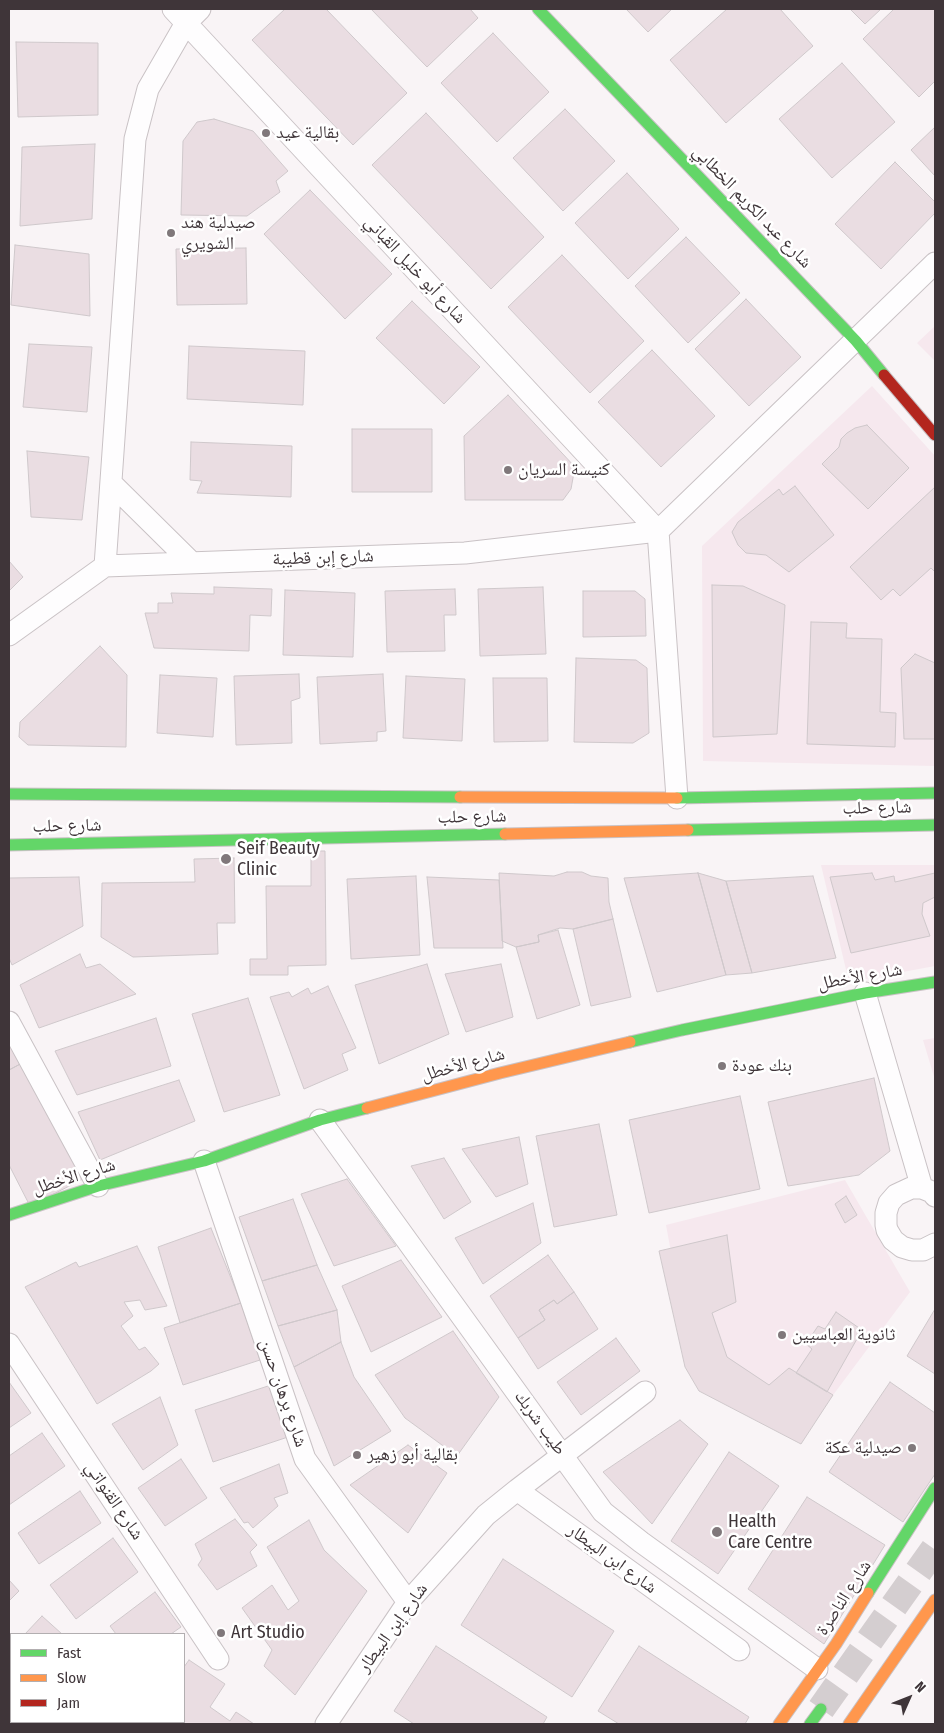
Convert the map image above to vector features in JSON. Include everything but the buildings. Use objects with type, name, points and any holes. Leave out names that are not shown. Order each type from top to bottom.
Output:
[{"type":"main road","name":"شارع عبد الكريم الخطابي","points":[[538,9],[856,341],[935,435]]},
{"type":"main road","name":"شارع حلب","points":[[9,794],[676,798],[935,794]]},
{"type":"main road","name":"شارع حلب","points":[[9,845],[935,824]]},
{"type":"main road","name":"شارع الأخطل","points":[[9,1215],[98,1186],[204,1161],[320,1120],[500,1073],[682,1030],[865,993],[935,982]]},
{"type":"main road","name":"شارع الناصرة","points":[[779,1724],[836,1644],[935,1488]]},
{"type":"main road","points":[[836,1644],[924,1527]]},
{"type":"main road","points":[[849,1724],[935,1600]]},
{"type":"main road","points":[[810,1724],[821,1709]]},
{"type":"street","points":[[9,635],[105,566],[135,139],[148,88],[186,13]]},
{"type":"street","name":"شارع أبو خليل القباني","points":[[186,13],[658,531]]},
{"type":"street","points":[[676,798],[658,531],[935,263]]},
{"type":"street","points":[[111,483],[192,563]]},
{"type":"street","name":"شارع إبن قطيبة","points":[[105,566],[465,553],[658,531]]},
{"type":"street","points":[[865,993],[928,1192]]},
{"type":"street","points":[[9,1022],[98,1186]]},
{"type":"street","name":"طيب شربك","points":[[320,1120],[603,1512],[641,1542],[817,1669]]},
{"type":"street","name":"شارع برهان حسن","points":[[204,1161],[305,1459],[408,1602]]},
{"type":"street","points":[[928,1192],[911,1188],[896,1195],[889,1203],[886,1225],[893,1240],[912,1250],[922,1250],[935,1244]]},
{"type":"street","name":"شارع القنواتي","points":[[9,1344],[218,1659]]},
{"type":"street","points":[[517,1490],[645,1392]]},
{"type":"street","name":"شارع إبن البيطار","points":[[326,1724],[408,1602],[486,1515],[517,1490]]},
{"type":"street","name":"شارع ابن البيطار","points":[[517,1490],[739,1650]]},
{"type":"shaded area","points":[[935,326],[935,361],[917,343]]},
{"type":"shaded area","points":[[872,386],[935,456],[935,766],[703,761],[702,546]]},
{"type":"shaded area","points":[[821,865],[935,865],[935,966],[849,982]]},
{"type":"shaded area","points":[[935,1038],[935,1080],[923,1040]]},
{"type":"shaded area","name":"ثانوية العباسيين","points":[[845,1180],[910,1292],[801,1438],[694,1377],[666,1225]]},
{"type":"tunnel","points":[[821,1709],[935,1548]]},
{"type":"traffic: fast","points":[[538,9],[856,341],[884,375]]},
{"type":"traffic: fast","points":[[677,798],[935,793]]},
{"type":"traffic: fast","points":[[9,794],[460,797]]},
{"type":"traffic: fast","points":[[688,830],[935,825]]},
{"type":"traffic: fast","points":[[9,845],[505,834]]},
{"type":"traffic: fast","points":[[630,1042],[865,993],[935,982]]},
{"type":"traffic: fast","points":[[9,1215],[98,1186],[204,1161],[320,1120],[367,1108]]},
{"type":"traffic: fast","points":[[868,1593],[935,1488]]},
{"type":"traffic: fast","points":[[810,1724],[821,1709]]},
{"type":"traffic: slow","points":[[460,797],[677,798]]},
{"type":"traffic: slow","points":[[505,834],[688,830]]},
{"type":"traffic: slow","points":[[367,1108],[500,1073],[630,1042]]},
{"type":"traffic: slow","points":[[779,1724],[836,1644],[868,1593]]},
{"type":"traffic: slow","points":[[849,1724],[935,1600]]},
{"type":"traffic: jam","points":[[884,375],[935,435]]},
{"type":"place","name":"بقالية عيد","points":[[266,133]]},
{"type":"place","name":"صيدلية هند الشويري","points":[[171,233]]},
{"type":"place","name":"كنيسة السريان","points":[[508,470]]},
{"type":"place","name":"Seif Beauty Clinic","points":[[226,859]]},
{"type":"place","name":"بنك عودة","points":[[722,1066]]},
{"type":"place","name":"ثانوية العباسيين","points":[[782,1335]]},
{"type":"place","name":"صيدلية عكة","points":[[912,1448]]},
{"type":"place","name":"بقالية أبو زهير","points":[[357,1455]]},
{"type":"place","name":"Health Care Centre","points":[[717,1532]]},
{"type":"place","name":"Art Studio","points":[[221,1633]]}]
